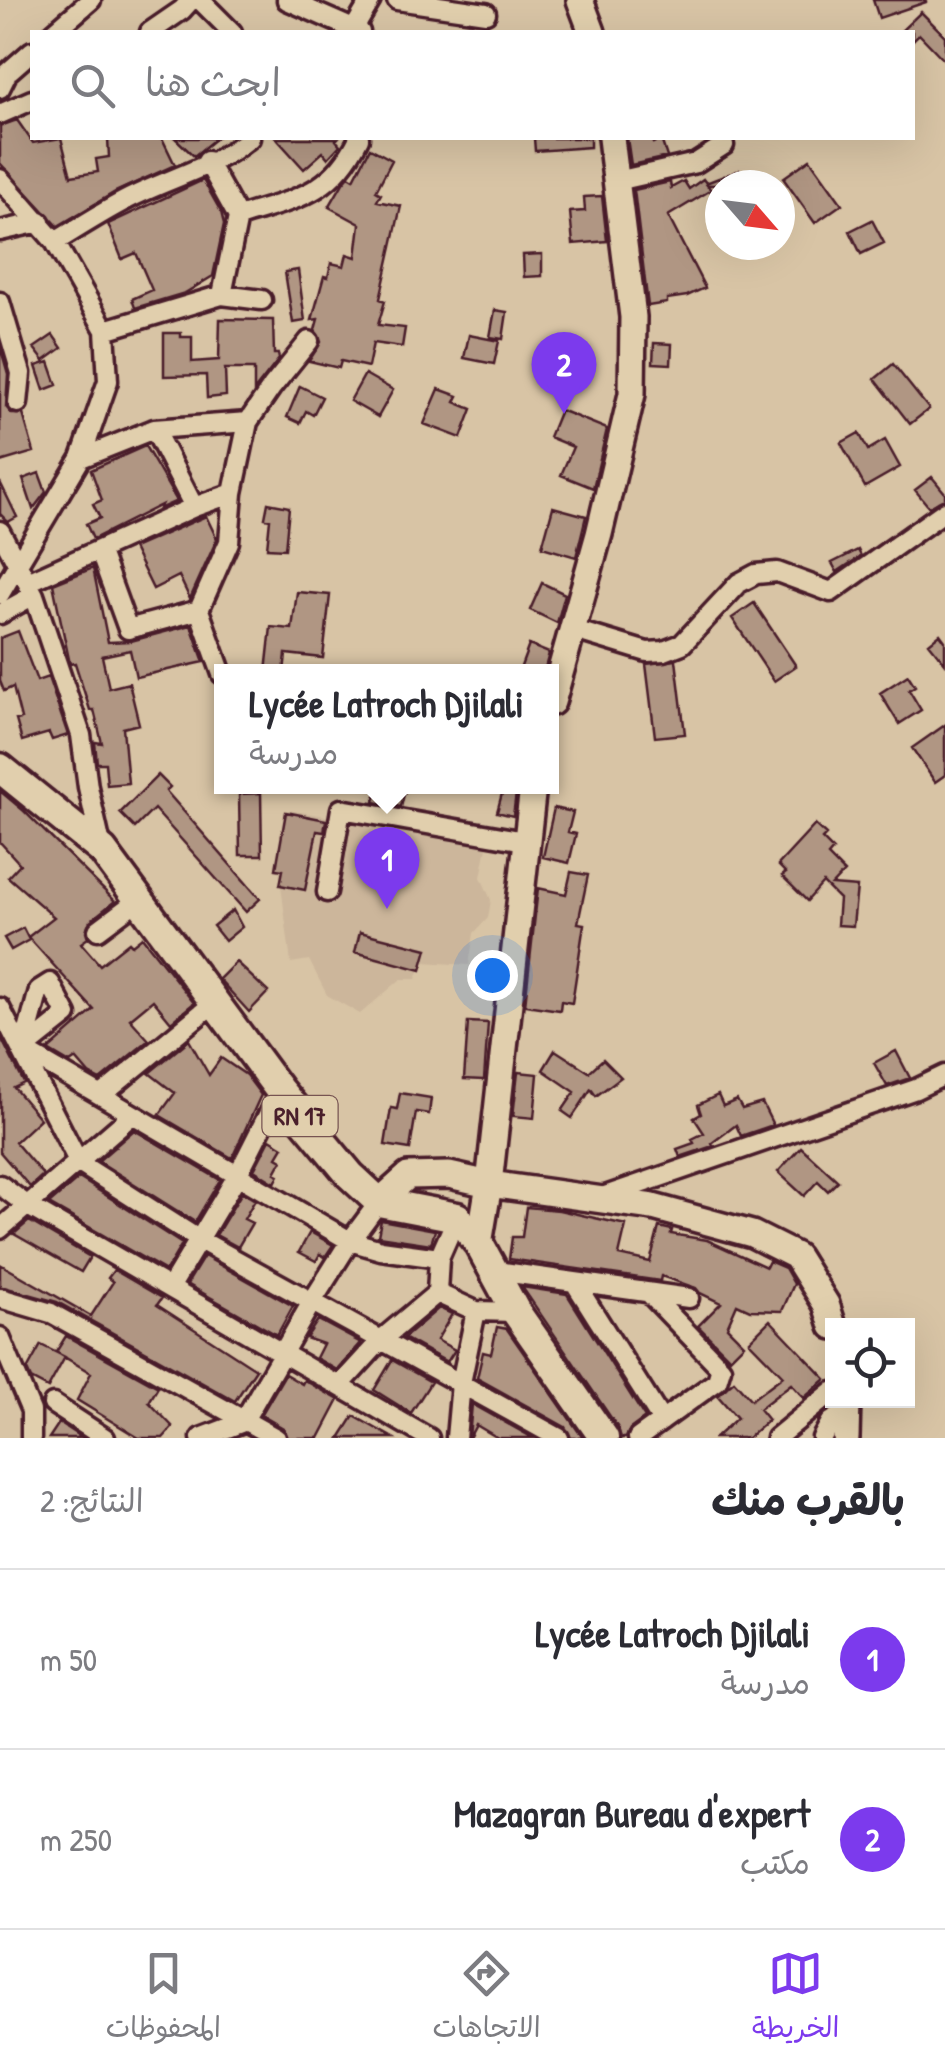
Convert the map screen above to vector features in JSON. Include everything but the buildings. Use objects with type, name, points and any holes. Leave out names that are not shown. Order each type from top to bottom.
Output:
[{"type":"main road","points":[[580,0],[591,30]]},
{"type":"main road","points":[[559,675],[632,394],[633,317],[612,140]]},
{"type":"main road","name":"RN 17","points":[[0,768],[103,851],[280,1091],[329,1152],[379,1202]]},
{"type":"main road","points":[[479,1244],[490,1184],[533,794]]},
{"type":"main road","points":[[379,1202],[408,1176],[449,1175],[653,1207],[752,1234],[796,1256],[830,1318]]},
{"type":"main road","points":[[379,1202],[456,1216],[479,1244],[516,1312],[604,1438]]},
{"type":"street","points":[[56,30],[91,0]]},
{"type":"street","points":[[153,30],[191,0]]},
{"type":"street","points":[[200,0],[230,30]]},
{"type":"street","points":[[287,0],[353,30]]},
{"type":"street","points":[[356,30],[371,0]]},
{"type":"street","points":[[397,0],[486,13]]},
{"type":"street","points":[[0,88],[8,72],[30,53]]},
{"type":"street","points":[[0,114],[30,101]]},
{"type":"street","points":[[54,242],[131,198],[208,161],[229,156],[248,140]]},
{"type":"street","points":[[238,218],[314,192],[346,164],[359,140]]},
{"type":"street","points":[[617,180],[696,162],[724,145]]},
{"type":"street","points":[[208,161],[238,218],[222,295]]},
{"type":"street","points":[[0,179],[54,242],[105,330],[108,381],[81,458],[27,581],[0,614]]},
{"type":"street","points":[[0,231],[40,222]]},
{"type":"street","points":[[105,330],[222,295],[262,300]]},
{"type":"street","points":[[0,302],[21,372],[18,403]]},
{"type":"street","points":[[218,664],[199,610],[230,542],[233,493],[248,422],[310,341]]},
{"type":"street","points":[[81,458],[154,429],[248,422]]},
{"type":"street","points":[[154,429],[194,507]]},
{"type":"street","points":[[0,594],[233,493]]},
{"type":"street","points":[[571,629],[648,652],[664,651],[682,644],[738,583],[756,574],[776,572],[832,592],[945,510]]},
{"type":"street","points":[[0,531],[27,581],[81,735],[103,851]]},
{"type":"street","points":[[100,552],[128,629],[199,610]]},
{"type":"street","points":[[327,892],[341,809],[526,841]]},
{"type":"street","points":[[98,930],[138,900]]},
{"type":"street","points":[[102,1095],[214,1003]]},
{"type":"street","points":[[0,1008],[79,1164],[198,1238],[559,1438]]},
{"type":"street","points":[[23,1050],[350,1241],[381,1250],[439,1258]]},
{"type":"street","points":[[601,1198],[916,1088],[945,1074]]},
{"type":"street","points":[[170,1288],[238,1176],[280,1091]]},
{"type":"street","points":[[0,1229],[132,1115]]},
{"type":"street","points":[[0,1185],[28,1206],[429,1438]]},
{"type":"street","points":[[201,1438],[243,1422],[313,1300],[379,1202]]},
{"type":"street","points":[[340,1384],[382,1339],[438,1293],[439,1258],[456,1216]]},
{"type":"street","points":[[496,1271],[688,1298]]},
{"type":"street","points":[[575,1283],[662,1421]]},
{"type":"street","points":[[638,1438],[717,1382],[721,1368],[648,1292]]},
{"type":"street","points":[[438,1293],[476,1311],[516,1312]]},
{"type":"street","points":[[0,1298],[50,1312],[276,1438]]},
{"type":"street","points":[[456,1438],[461,1383],[476,1311]]},
{"type":"street","points":[[0,1337],[32,1411],[31,1438]]},
{"type":"street","points":[[52,1404],[105,1438]]},
{"type":"street","points":[[776,1438],[843,1411]]},
{"type":"street","points":[[822,1438],[843,1411]]},
{"type":"shaded area","points":[[288,810],[488,842],[481,877],[491,900],[488,918],[474,933],[469,965],[423,962],[416,979],[401,979],[360,1014],[327,995],[309,960],[291,963],[279,870]]},
{"type":"place","name":"Mazagran Bureau d'expert","points":[[564,414]]},
{"type":"place","name":"Lycée Latroch Djilali","points":[[387,909]]}]
